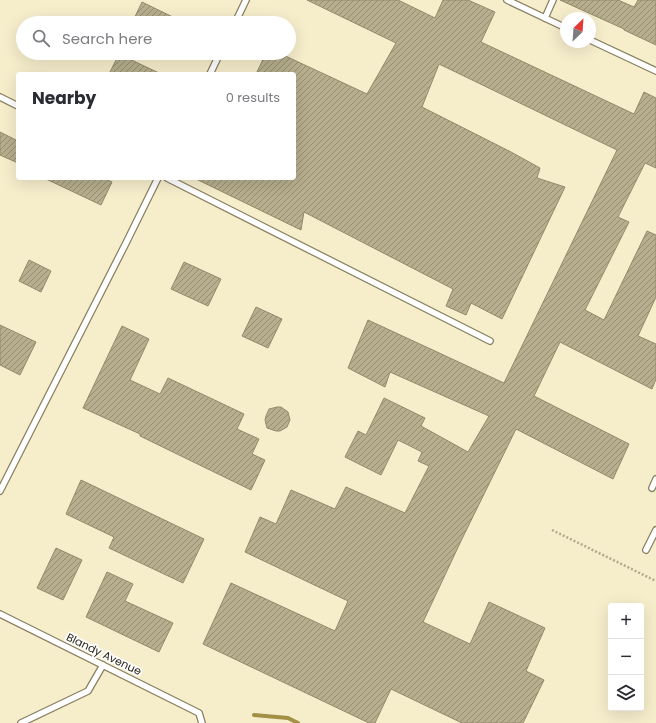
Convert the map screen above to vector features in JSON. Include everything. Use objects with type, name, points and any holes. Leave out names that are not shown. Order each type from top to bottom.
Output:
[{"type":"lane","points":[[238,16],[246,0]]},
{"type":"lane","points":[[507,0],[560,25]]},
{"type":"lane","points":[[545,18],[553,0]]},
{"type":"lane","points":[[596,43],[656,72]]},
{"type":"lane","points":[[211,72],[217,60]]},
{"type":"lane","points":[[0,97],[16,105]]},
{"type":"lane","points":[[0,491],[157,180]]},
{"type":"lane","points":[[171,180],[490,341]]},
{"type":"lane","points":[[652,488],[656,479]]},
{"type":"lane","points":[[646,550],[656,530]]},
{"type":"lane","name":"Blandy Avenue","points":[[0,614],[199,713],[202,723]]},
{"type":"lane","points":[[21,723],[88,691],[103,665]]},
{"type":"path","points":[[552,530],[656,581]]},
{"type":"building","points":[[307,0],[398,0],[435,18],[443,0],[468,0],[495,12],[481,42],[634,114],[644,92],[656,98],[656,168],[645,163],[618,217],[629,222],[585,310],[604,320],[647,231],[656,235],[656,297],[638,336],[656,344],[656,379],[652,389],[560,342],[534,396],[629,444],[613,479],[516,429],[423,622],[470,644],[489,602],[545,628],[526,671],[544,680],[523,723],[462,723],[391,689],[375,723],[369,723],[203,644],[231,583],[335,631],[348,601],[245,552],[260,517],[276,524],[291,490],[335,509],[346,487],[405,513],[429,466],[418,461],[422,452],[398,440],[381,475],[345,457],[358,431],[366,435],[384,398],[425,418],[421,426],[468,452],[489,416],[390,372],[385,387],[348,368],[368,320],[504,383],[617,150],[439,64],[422,107],[540,168],[537,178],[565,187],[502,319],[471,303],[466,315],[446,306],[453,289],[304,212],[301,230],[198,180],[296,180],[296,72],[257,72],[263,60],[294,60],[367,94],[396,43]]},
{"type":"building","points":[[560,0],[618,0],[634,7],[638,0],[656,0],[656,45],[596,16],[596,12],[586,12]]},
{"type":"building","points":[[142,2],[171,16],[135,16]]},
{"type":"building","points":[[116,60],[132,60],[157,72],[110,72]]},
{"type":"building","points":[[0,132],[16,140],[16,162],[0,155]]},
{"type":"building","points":[[48,180],[108,180],[112,182],[101,205]]},
{"type":"building","points":[[29,260],[51,271],[41,292],[19,281]]},
{"type":"building","points":[[184,262],[221,279],[208,306],[171,289]]},
{"type":"building","points":[[256,307],[282,319],[268,348],[242,336]]},
{"type":"building","points":[[0,325],[36,342],[20,375],[0,365]]},
{"type":"building","points":[[122,326],[149,339],[130,380],[160,394],[168,378],[244,414],[237,429],[259,439],[252,454],[265,460],[251,490],[140,436],[140,434],[83,408]]},
{"type":"building","points":[[281,407],[288,412],[290,420],[287,427],[280,431],[267,428],[265,420],[269,409]]},
{"type":"building","points":[[81,480],[204,539],[183,583],[109,548],[114,537],[66,514]]},
{"type":"building","points":[[56,548],[82,560],[63,600],[37,588]]},
{"type":"building","points":[[107,572],[133,584],[125,601],[173,623],[159,652],[86,617]]},
{"type":"waterway","points":[[254,715],[288,718],[298,723]]}]
